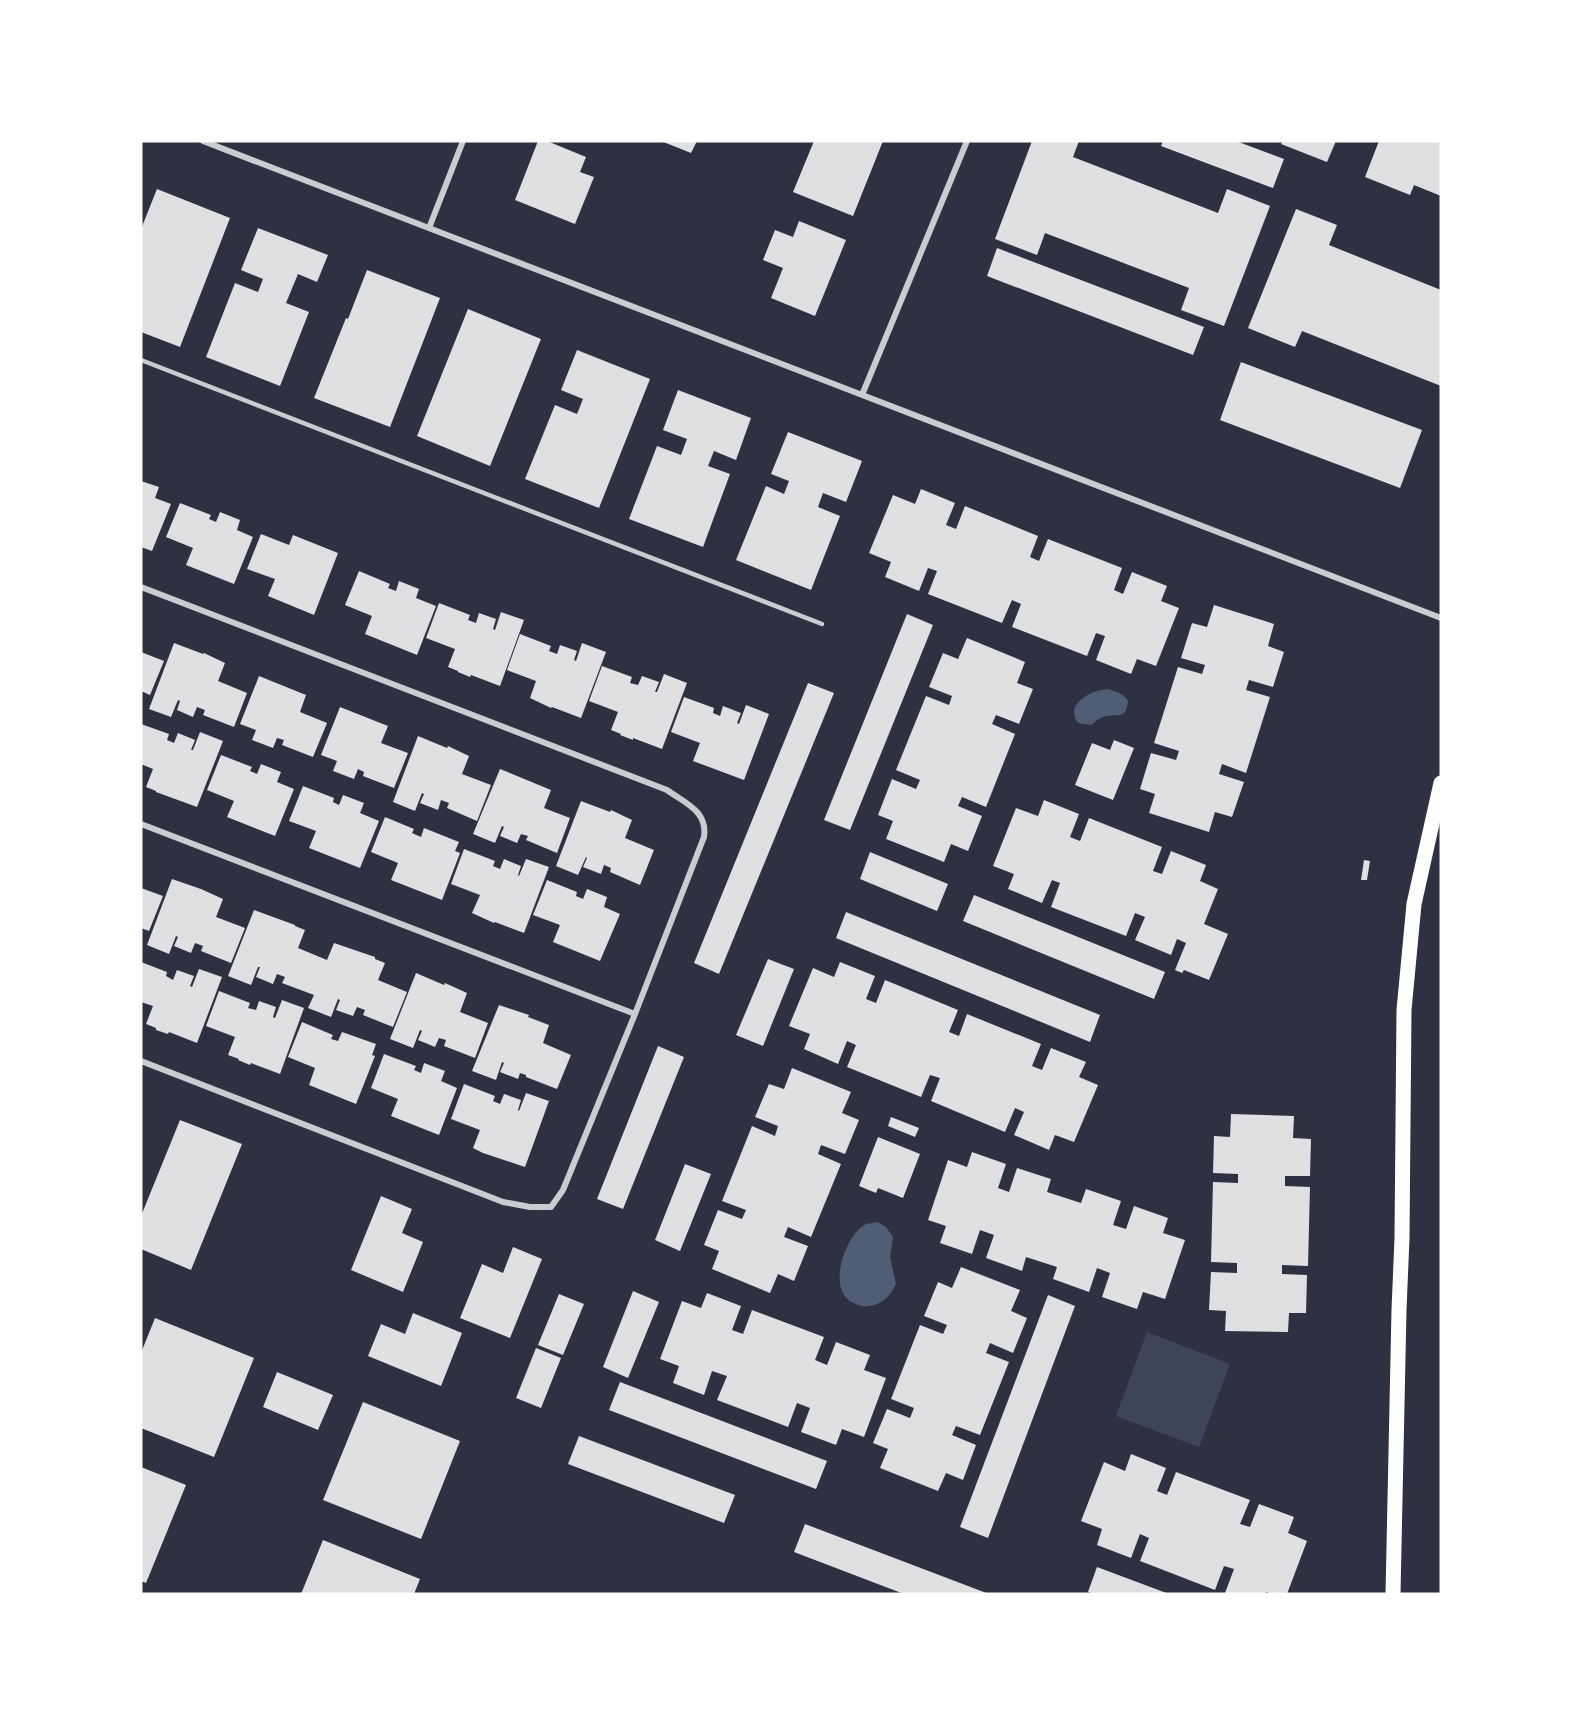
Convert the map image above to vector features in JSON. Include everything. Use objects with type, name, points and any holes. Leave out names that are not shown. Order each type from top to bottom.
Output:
[{"type":"main road","points":[[1393,1594],[1397,1357],[1402,1238],[1404,1010],[1414,903],[1441,783]]},
{"type":"street","points":[[204,141],[1441,618]]},
{"type":"street","points":[[429,228],[463,141]]},
{"type":"street","points":[[862,395],[967,141]]},
{"type":"street","points":[[141,587],[667,790],[698,812],[705,827],[704,837],[635,1014],[563,1190],[551,1207],[530,1207],[503,1202],[141,1061]]},
{"type":"street","points":[[141,824],[635,1014]]},
{"type":"lane","points":[[141,360],[822,624]]},
{"type":"shaded area","points":[[1108,689],[1126,698],[1128,701],[1125,712],[1102,718],[1091,725],[1078,723],[1074,710],[1081,699],[1094,692]]},
{"type":"shaded area","points":[[878,1222],[886,1227],[893,1237],[890,1257],[896,1284],[889,1296],[882,1301],[874,1305],[862,1306],[847,1298],[841,1289],[841,1266],[850,1241],[857,1232],[864,1225]]},
{"type":"shaded area","points":[[1147,1332],[1230,1364],[1199,1447],[1116,1416]]},
{"type":"building","points":[[538,141],[547,141],[586,157],[580,172],[594,177],[575,224],[515,200]]},
{"type":"building","points":[[661,141],[697,141],[691,153]]},
{"type":"building","points":[[814,141],[883,141],[853,216],[793,192]]},
{"type":"building","points":[[1032,141],[1079,141],[1073,157],[1218,213],[1227,189],[1270,206],[1224,326],[1181,310],[1189,288],[1045,233],[1037,255],[995,239]]},
{"type":"building","points":[[1163,141],[1236,141],[1284,159],[1273,188],[1161,146]]},
{"type":"building","points":[[1283,141],[1336,141],[1327,162],[1281,144]]},
{"type":"building","points":[[1379,141],[1441,141],[1441,196],[1414,185],[1410,195],[1365,177]]},
{"type":"building","points":[[157,189],[230,218],[180,347],[141,332],[141,229]]},
{"type":"building","points":[[1296,209],[1337,225],[1329,245],[1441,290],[1441,386],[1302,331],[1295,347],[1248,328]]},
{"type":"building","points":[[799,221],[846,240],[815,316],[771,298],[783,268],[763,260],[775,230],[793,237]]},
{"type":"building","points":[[258,228],[328,255],[317,282],[298,274],[286,303],[309,312],[280,386],[206,357],[235,283],[258,292],[263,279],[241,270]]},
{"type":"building","points":[[997,248],[1204,327],[1193,355],[987,276]]},
{"type":"building","points":[[367,270],[440,298],[390,427],[314,398]]},
{"type":"building","points":[[468,309],[541,339],[490,466],[417,436]]},
{"type":"building","points":[[577,350],[650,379],[599,508],[525,479],[555,405],[577,414],[583,399],[561,390]]},
{"type":"building","points":[[1241,362],[1422,430],[1400,488],[1220,420]]},
{"type":"building","points":[[678,390],[751,418],[736,460],[714,451],[708,466],[730,474],[703,547],[629,519],[657,446],[681,455],[687,439],[663,430]]},
{"type":"building","points":[[788,432],[862,461],[846,502],[823,493],[818,507],[840,516],[811,590],[736,560],[766,486],[784,494],[789,481],[771,474]]},
{"type":"building","points":[[141,481],[159,487],[155,498],[171,504],[152,551],[141,547]]},
{"type":"building","points":[[921,489],[955,503],[946,525],[956,529],[965,506],[1038,536],[1030,557],[1039,561],[1048,539],[1122,568],[1114,590],[1123,594],[1132,572],[1167,586],[1161,601],[1179,608],[1156,666],[1137,659],[1131,674],[1096,660],[1105,636],[1096,633],[1087,656],[1012,627],[1021,604],[1012,600],[1002,623],[928,594],[937,571],[928,568],[919,591],[885,577],[891,562],[869,553],[893,495],[915,504]]},
{"type":"building","points":[[180,503],[211,515],[209,519],[216,522],[220,512],[240,520],[237,530],[253,537],[234,584],[186,565],[193,548],[166,537]]},
{"type":"building","points":[[261,534],[289,545],[293,535],[338,553],[314,615],[268,596],[275,579],[247,569]]},
{"type":"building","points":[[359,571],[390,584],[388,588],[396,591],[399,581],[419,589],[416,598],[436,606],[417,655],[365,634],[372,616],[345,605]]},
{"type":"building","points":[[439,603],[470,615],[468,620],[476,623],[479,613],[496,619],[493,629],[495,630],[501,612],[524,620],[500,686],[471,675],[470,677],[448,667],[455,649],[426,638]]},
{"type":"building","points":[[1214,605],[1274,624],[1268,646],[1284,652],[1273,687],[1249,680],[1246,690],[1270,697],[1246,773],[1222,764],[1219,774],[1244,782],[1232,817],[1215,812],[1209,832],[1149,813],[1155,794],[1140,789],[1151,753],[1176,760],[1179,751],[1154,743],[1178,667],[1202,674],[1205,665],[1181,658],[1192,623],[1207,627]]},
{"type":"building","points":[[907,614],[933,625],[850,830],[824,820]]},
{"type":"building","points":[[520,634],[551,646],[549,651],[557,654],[560,645],[577,651],[574,660],[576,661],[582,643],[606,652],[581,718],[530,698],[536,681],[507,670]]},
{"type":"building","points":[[967,638],[1025,662],[1017,683],[1033,689],[1019,724],[996,715],[992,724],[1015,734],[986,807],[962,797],[958,806],[982,816],[968,851],[951,844],[944,862],[886,839],[893,821],[878,815],[892,779],[916,789],[920,780],[896,770],[926,696],[949,705],[952,696],[929,687],[943,653],[958,659]]},
{"type":"building","points":[[174,643],[225,663],[218,681],[247,693],[234,727],[203,715],[205,710],[197,707],[193,717],[177,710],[180,701],[178,700],[171,717],[149,709]]},
{"type":"building","points":[[141,652],[164,661],[150,695],[141,691]]},
{"type":"building","points":[[602,666],[632,677],[630,683],[638,685],[642,676],[659,682],[655,692],[664,674],[687,683],[662,749],[611,730],[618,712],[589,701]]},
{"type":"building","points":[[259,676],[306,695],[300,712],[327,723],[313,757],[282,745],[284,740],[277,738],[273,748],[252,740],[256,730],[240,724]]},
{"type":"building","points":[[808,683],[834,693],[719,974],[694,963]]},
{"type":"building","points":[[684,697],[714,708],[713,713],[720,716],[723,706],[741,713],[737,723],[739,724],[746,705],[769,714],[744,780],[693,761],[700,743],[671,732]]},
{"type":"building","points":[[340,707],[388,726],[381,743],[408,753],[394,788],[363,776],[364,772],[358,769],[354,779],[333,771],[337,761],[321,755]]},
{"type":"building","points":[[141,724],[169,734],[167,740],[174,743],[178,733],[195,740],[191,750],[200,732],[223,741],[197,807],[146,787],[153,769],[141,764]]},
{"type":"building","points":[[418,736],[469,756],[462,774],[491,785],[477,821],[447,808],[449,803],[441,800],[438,810],[420,803],[424,794],[422,793],[415,811],[393,802]]},
{"type":"building","points":[[1114,740],[1134,748],[1113,800],[1075,785],[1092,743],[1110,750]]},
{"type":"building","points":[[221,755],[252,767],[250,771],[257,774],[261,764],[281,772],[277,782],[294,789],[275,836],[227,817],[234,801],[207,790]]},
{"type":"building","points":[[500,769],[551,790],[544,808],[570,818],[557,853],[526,840],[528,836],[521,834],[517,843],[500,836],[504,827],[502,826],[495,843],[473,834]]},
{"type":"building","points":[[303,786],[334,798],[333,802],[339,805],[343,795],[364,803],[360,813],[379,821],[360,868],[309,848],[316,831],[289,821]]},
{"type":"building","points":[[1044,800],[1079,814],[1070,837],[1080,841],[1089,818],[1162,847],[1153,871],[1162,874],[1171,851],[1206,865],[1200,881],[1218,889],[1204,924],[1228,934],[1209,980],[1184,970],[1182,973],[1175,970],[1186,943],[1177,939],[1171,955],[1135,940],[1145,917],[1135,913],[1126,936],[1051,907],[1060,883],[1052,880],[1042,903],[1008,889],[1014,874],[993,866],[1016,808],[1038,816]]},
{"type":"building","points":[[581,801],[610,812],[611,810],[632,820],[625,838],[654,850],[640,885],[610,872],[611,868],[604,865],[601,874],[583,867],[586,857],[578,875],[556,866]]},
{"type":"building","points":[[385,817],[414,829],[412,833],[421,837],[424,828],[459,842],[455,851],[460,853],[442,900],[391,880],[398,863],[371,852]]},
{"type":"building","points":[[464,849],[495,861],[493,866],[500,869],[504,859],[521,866],[519,876],[526,859],[549,867],[524,933],[472,913],[480,895],[451,884]]},
{"type":"building","points":[[870,852],[948,884],[937,911],[860,879]]},
{"type":"building","points":[[1364,860],[1370,861],[1367,880],[1361,880]]},
{"type":"building","points":[[172,879],[223,899],[216,917],[245,928],[231,963],[201,951],[203,946],[195,943],[191,953],[174,946],[178,937],[176,936],[169,954],[147,945]]},
{"type":"building","points":[[547,880],[577,892],[576,896],[583,899],[587,889],[607,897],[604,907],[620,914],[600,961],[553,942],[560,925],[533,915]]},
{"type":"building","points":[[141,888],[163,896],[149,931],[141,928]]},
{"type":"building","points":[[974,895],[1165,972],[1154,999],[963,921]]},
{"type":"building","points":[[254,910],[305,930],[298,948],[327,960],[334,943],[375,957],[385,963],[378,980],[407,992],[393,1027],[363,1015],[365,1010],[357,1007],[353,1016],[336,1010],[340,1000],[338,999],[331,1017],[308,1008],[314,995],[282,983],[285,977],[277,974],[273,984],[256,977],[260,967],[251,985],[228,976]]},
{"type":"building","points":[[846,912],[1100,1015],[1090,1042],[836,938]]},
{"type":"building","points":[[768,959],[794,969],[763,1046],[736,1035]]},
{"type":"building","points":[[141,962],[167,972],[166,976],[173,980],[177,970],[194,976],[190,986],[192,987],[199,969],[222,977],[197,1043],[169,1032],[168,1034],[156,1030],[146,1024],[153,1006],[141,1002]]},
{"type":"building","points":[[840,962],[875,976],[866,999],[876,1003],[885,980],[958,1010],[949,1032],[959,1036],[967,1014],[1041,1044],[1032,1066],[1042,1070],[1051,1048],[1086,1062],[1079,1077],[1098,1085],[1074,1142],[1055,1135],[1049,1150],[1014,1135],[1024,1112],[1015,1108],[1005,1132],[931,1101],[940,1078],[930,1075],[921,1097],[847,1067],[856,1045],[847,1041],[838,1064],[804,1049],[810,1034],[789,1026],[813,968],[834,977]]},
{"type":"building","points":[[416,973],[467,993],[460,1012],[488,1023],[475,1058],[444,1046],[446,1040],[439,1038],[435,1047],[418,1040],[422,1031],[420,1030],[413,1048],[390,1039]]},
{"type":"building","points":[[219,991],[250,1003],[248,1008],[256,1010],[259,1001],[276,1007],[273,1017],[275,1018],[282,1000],[304,1008],[280,1074],[251,1063],[250,1065],[228,1055],[235,1037],[206,1026]]},
{"type":"building","points":[[499,1005],[529,1015],[528,1017],[549,1025],[543,1043],[571,1055],[557,1089],[520,1073],[518,1079],[500,1072],[504,1063],[502,1062],[496,1080],[472,1071]]},
{"type":"building","points":[[302,1022],[333,1035],[331,1039],[338,1041],[342,1032],[376,1044],[372,1055],[375,1056],[356,1104],[309,1085],[315,1068],[288,1057]]},
{"type":"building","points":[[658,1046],[684,1057],[623,1209],[597,1199]]},
{"type":"building","points":[[384,1054],[416,1066],[414,1070],[421,1073],[424,1063],[445,1071],[441,1081],[457,1088],[439,1135],[391,1116],[398,1099],[371,1088]]},
{"type":"building","points":[[792,1068],[851,1092],[842,1113],[859,1120],[845,1154],[821,1145],[818,1154],[841,1164],[811,1237],[788,1227],[784,1237],[808,1246],[794,1281],[778,1274],[770,1293],[712,1269],[719,1251],[704,1245],[718,1210],[742,1219],[746,1210],[722,1201],[752,1126],[775,1136],[778,1126],[755,1117],[769,1084],[784,1089]]},
{"type":"building","points":[[464,1084],[495,1096],[493,1101],[500,1104],[504,1094],[521,1100],[519,1111],[526,1093],[549,1101],[525,1167],[473,1148],[480,1130],[451,1119]]},
{"type":"building","points":[[1231,1114],[1294,1116],[1293,1138],[1311,1139],[1310,1176],[1285,1176],[1285,1186],[1310,1187],[1308,1266],[1282,1265],[1282,1274],[1307,1275],[1306,1313],[1289,1313],[1288,1332],[1225,1331],[1226,1311],[1209,1310],[1211,1272],[1237,1273],[1237,1263],[1211,1262],[1213,1182],[1238,1183],[1238,1174],[1213,1173],[1214,1136],[1230,1137]]},
{"type":"building","points":[[891,1117],[919,1128],[915,1137],[888,1126]]},
{"type":"building","points":[[180,1120],[242,1144],[191,1270],[141,1249],[141,1216]]},
{"type":"building","points":[[878,1137],[920,1154],[903,1198],[878,1188],[876,1193],[859,1186]]},
{"type":"building","points":[[972,1152],[1006,1164],[998,1188],[1009,1192],[1017,1168],[1051,1179],[1047,1192],[1081,1203],[1086,1189],[1121,1201],[1113,1225],[1126,1229],[1134,1206],[1168,1218],[1163,1233],[1185,1240],[1165,1299],[1143,1292],[1137,1309],[1102,1297],[1110,1273],[1097,1268],[1089,1292],[1053,1279],[1057,1267],[1026,1257],[1022,1271],[986,1258],[994,1235],[980,1230],[972,1254],[940,1243],[946,1226],[928,1220],[948,1160],[967,1167]]},
{"type":"building","points":[[685,1164],[711,1174],[680,1251],[655,1240]]},
{"type":"building","points":[[381,1196],[412,1209],[402,1233],[423,1242],[403,1292],[351,1270]]},
{"type":"building","points":[[513,1247],[542,1259],[510,1338],[460,1318],[482,1264],[503,1273]]},
{"type":"building","points":[[961,1267],[1020,1290],[1011,1311],[1027,1318],[1013,1353],[990,1343],[986,1353],[1009,1362],[980,1435],[956,1426],[952,1435],[976,1445],[963,1480],[946,1473],[938,1491],[880,1468],[888,1449],[873,1443],[887,1409],[910,1418],[914,1408],[891,1399],[920,1325],[943,1334],[947,1325],[924,1316],[938,1282],[952,1288]]},
{"type":"building","points":[[633,1291],[659,1302],[628,1378],[603,1367]]},
{"type":"building","points":[[707,1293],[741,1306],[732,1330],[743,1334],[752,1310],[824,1337],[815,1360],[827,1365],[836,1342],[870,1355],[864,1370],[886,1378],[864,1437],[842,1429],[836,1445],[801,1432],[810,1408],[797,1403],[788,1427],[717,1400],[727,1376],[712,1371],[704,1395],[673,1383],[679,1366],[660,1359],[682,1301],[701,1308]]},
{"type":"building","points":[[559,1294],[584,1304],[563,1355],[538,1345]]},
{"type":"building","points":[[1048,1295],[1075,1306],[988,1538],[960,1527]]},
{"type":"building","points":[[413,1313],[462,1333],[441,1386],[368,1356],[381,1324],[405,1334]]},
{"type":"building","points":[[155,1318],[254,1358],[214,1457],[141,1428],[141,1353]]},
{"type":"building","points":[[536,1348],[561,1358],[541,1408],[516,1398]]},
{"type":"building","points":[[277,1372],[333,1395],[318,1430],[263,1407]]},
{"type":"building","points":[[620,1382],[827,1461],[816,1489],[609,1410]]},
{"type":"building","points":[[363,1402],[460,1441],[421,1539],[323,1500]]},
{"type":"building","points":[[579,1436],[735,1495],[724,1523],[568,1464]]},
{"type":"building","points":[[1131,1454],[1166,1468],[1157,1491],[1167,1495],[1176,1472],[1250,1500],[1240,1524],[1250,1527],[1259,1504],[1294,1517],[1288,1533],[1307,1541],[1287,1594],[1225,1593],[1234,1569],[1224,1566],[1215,1590],[1140,1561],[1149,1538],[1140,1534],[1131,1558],[1097,1545],[1102,1529],[1081,1521],[1104,1462],[1125,1471]]},
{"type":"building","points":[[141,1467],[186,1485],[146,1583],[141,1581]]},
{"type":"building","points":[[805,1524],[989,1594],[904,1594],[794,1552]]},
{"type":"building","points":[[323,1540],[420,1579],[414,1594],[301,1594]]},
{"type":"building","points":[[1097,1567],[1169,1594],[1094,1594],[1088,1592]]}]
